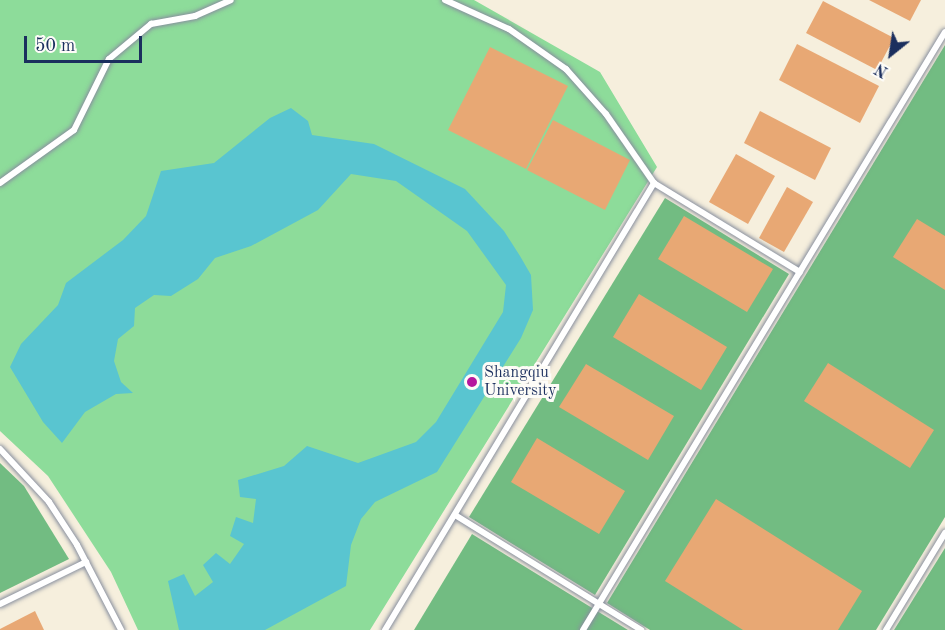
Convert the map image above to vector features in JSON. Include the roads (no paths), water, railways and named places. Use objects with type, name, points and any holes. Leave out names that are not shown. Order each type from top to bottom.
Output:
[{"type":"lane","points":[[0,183],[74,130],[109,59],[151,24],[195,16],[231,0]]},
{"type":"lane","points":[[445,0],[509,29],[566,69],[606,114],[654,183],[800,273]]},
{"type":"lane","points":[[583,630],[945,33]]},
{"type":"lane","points":[[385,630],[654,183]]},
{"type":"lane","points":[[0,449],[49,502],[86,562],[121,630]]},
{"type":"lane","points":[[455,515],[641,630]]},
{"type":"lane","points":[[886,630],[945,532]]},
{"type":"lane","points":[[0,603],[86,562]]},
{"type":"water","points":[[291,108],[308,121],[312,135],[374,144],[465,189],[504,231],[531,275],[533,310],[521,338],[437,472],[375,502],[361,519],[351,545],[346,586],[265,630],[179,630],[168,581],[184,574],[195,596],[213,582],[203,565],[216,553],[230,564],[244,544],[230,536],[236,517],[253,523],[256,499],[240,497],[238,480],[284,466],[307,446],[358,463],[416,442],[436,422],[503,312],[506,285],[467,231],[396,181],[351,174],[318,210],[251,246],[215,258],[198,279],[171,296],[154,295],[135,308],[134,326],[118,339],[114,361],[121,382],[133,393],[116,394],[85,412],[62,443],[43,422],[10,367],[21,344],[58,305],[66,283],[123,240],[146,216],[161,171],[214,163],[270,118]]},
{"type":"place","name":"Shangqiu University","points":[[472,382]]}]
